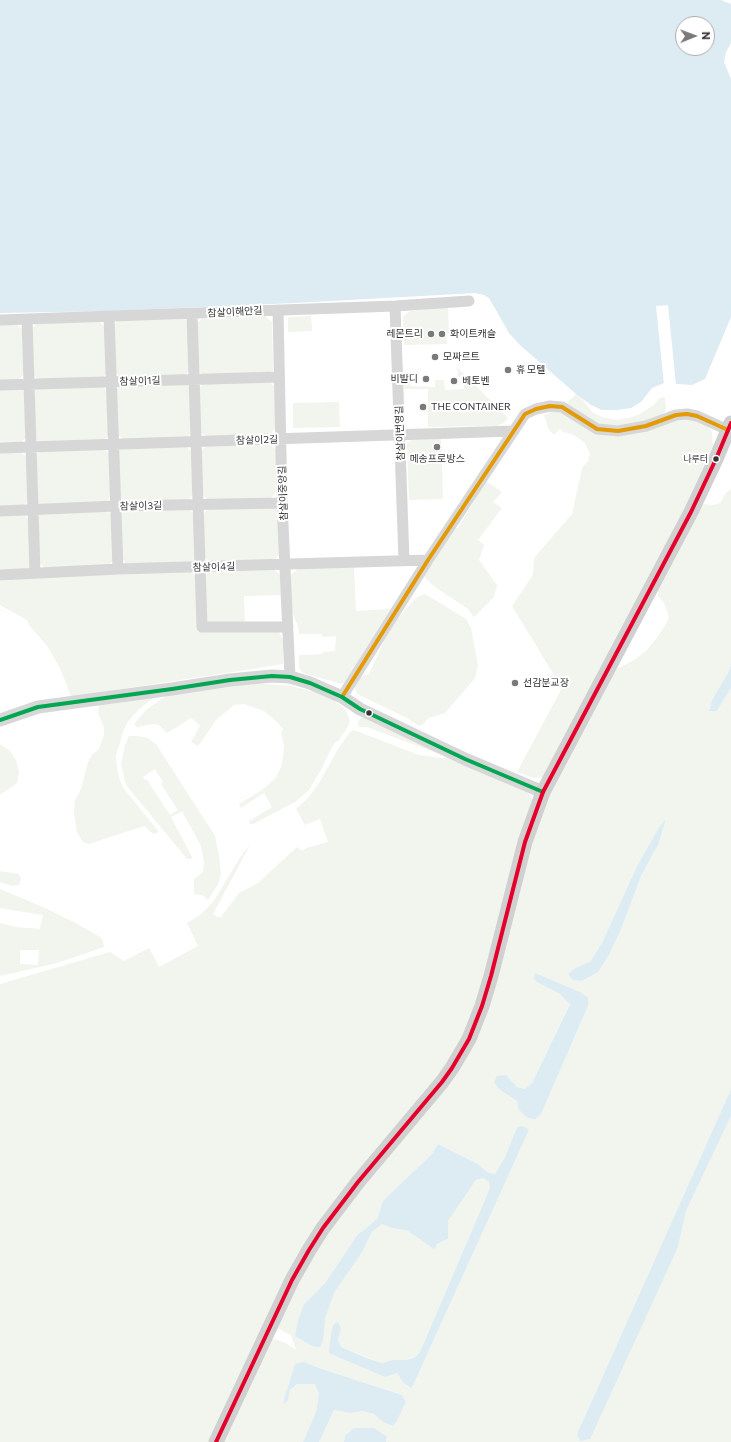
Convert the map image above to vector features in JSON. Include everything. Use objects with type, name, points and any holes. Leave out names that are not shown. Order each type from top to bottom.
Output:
[{"type":"main road","points":[[216,1442],[292,1280],[309,1250],[323,1228],[358,1182],[442,1082],[469,1039],[482,1006],[491,976],[525,842],[543,792],[691,512],[730,426]]},
{"type":"street","name":"참살이해안길","points":[[0,320],[394,306],[470,301]]},
{"type":"street","name":"참살이번영길","points":[[394,306],[404,560]]},
{"type":"street","name":"참살이중앙길","points":[[278,310],[282,503],[290,677]]},
{"type":"street","points":[[192,314],[202,628],[288,627]]},
{"type":"street","points":[[109,317],[118,569]]},
{"type":"street","points":[[27,320],[35,573]]},
{"type":"street","name":"참살이1길","points":[[0,385],[279,377]]},
{"type":"street","points":[[342,697],[428,560],[525,414],[536,409],[550,406],[562,407],[597,429],[618,431],[646,426],[676,415],[687,414],[730,426]]},
{"type":"street","name":"참살이2길","points":[[0,448],[514,431]]},
{"type":"street","name":"참살이3길","points":[[0,511],[116,506],[282,503]]},
{"type":"street","name":"참살이4길","points":[[0,575],[118,569],[428,560]]},
{"type":"street","points":[[0,720],[38,707],[230,680],[272,676],[290,677],[310,683],[342,697],[360,709],[465,759],[543,792]]},
{"type":"shaded area","points":[[0,0],[721,0],[731,4],[731,43],[726,52],[724,62],[731,79],[731,317],[705,379],[692,385],[664,383],[652,388],[641,402],[631,408],[602,410],[591,405],[576,394],[520,345],[509,333],[489,298],[475,293],[110,311],[0,313]]},
{"type":"shaded area","points":[[448,307],[449,334],[446,334],[447,344],[404,345],[404,315],[410,311]]},
{"type":"shaded area","points":[[265,316],[272,322],[273,370],[268,374],[203,375],[198,370],[196,324],[202,319]]},
{"type":"shaded area","points":[[311,316],[312,331],[288,332],[288,317]]},
{"type":"shaded area","points":[[185,319],[190,326],[191,369],[184,376],[120,377],[114,371],[113,327],[117,321]]},
{"type":"shaded area","points":[[100,322],[105,328],[107,372],[103,378],[38,379],[32,374],[31,329],[38,323]]},
{"type":"shaded area","points":[[0,324],[17,324],[22,329],[23,375],[19,380],[0,381]]},
{"type":"shaded area","points":[[457,367],[508,418],[504,423],[497,426],[428,427],[428,389],[404,389],[403,373],[413,373],[413,378],[410,378],[410,386],[435,387],[435,380],[444,380],[445,390],[464,389],[464,377],[458,377]]},
{"type":"shaded area","points":[[268,381],[274,386],[276,427],[271,434],[207,437],[200,432],[199,388],[204,383]]},
{"type":"shaded area","points":[[185,383],[191,389],[192,432],[186,438],[123,439],[118,435],[116,390],[121,385]]},
{"type":"shaded area","points":[[102,386],[107,391],[109,435],[104,441],[40,442],[34,438],[32,393],[38,387]]},
{"type":"shaded area","points":[[0,388],[20,388],[25,392],[27,437],[21,442],[0,442]]},
{"type":"shaded area","points":[[576,394],[583,400],[592,412],[602,417],[616,420],[638,415],[654,405],[658,399],[663,397],[665,398],[666,407],[665,412],[659,417],[650,421],[616,426],[602,425],[577,412],[567,403]]},
{"type":"shaded area","points":[[339,402],[340,427],[293,428],[293,403]]},
{"type":"shaded area","points":[[557,409],[595,431],[677,419],[690,419],[708,426],[712,432],[713,451],[710,462],[543,777],[534,778],[517,772],[562,688],[512,606],[533,575],[534,558],[572,514],[582,468],[588,461],[590,454],[585,443],[574,435],[563,432],[560,429],[554,435],[548,428],[544,415],[549,413],[551,410]]},
{"type":"shaded area","points":[[441,438],[443,499],[409,500],[407,443],[413,439]]},
{"type":"shaded area","points":[[270,444],[276,450],[277,491],[271,498],[208,500],[202,494],[201,451],[206,446]]},
{"type":"shaded area","points":[[186,446],[192,452],[193,495],[187,501],[124,502],[119,495],[117,453],[122,448]]},
{"type":"shaded area","points":[[104,448],[109,454],[111,496],[106,503],[43,507],[36,501],[35,457],[41,450]]},
{"type":"shaded area","points":[[20,452],[27,457],[29,500],[23,506],[0,507],[0,453]]},
{"type":"shaded area","points":[[486,481],[502,492],[493,502],[502,508],[478,540],[484,545],[479,560],[497,585],[494,597],[474,617],[468,609],[435,587],[425,578],[424,571],[450,530],[458,528]]},
{"type":"shaded area","points":[[731,489],[731,664],[729,671],[712,700],[709,710],[717,711],[731,688],[731,1089],[577,1434],[678,1247],[686,1211],[731,1116],[731,1442],[386,1442],[387,1437],[345,1436],[344,1442],[319,1442],[334,1410],[350,1413],[363,1411],[374,1414],[383,1422],[393,1426],[406,1402],[402,1395],[304,1362],[289,1382],[284,1403],[288,1400],[290,1390],[297,1384],[315,1383],[319,1394],[316,1412],[303,1442],[220,1442],[267,1342],[275,1339],[286,1343],[296,1350],[291,1335],[278,1328],[279,1318],[308,1258],[463,1058],[533,827],[613,671],[634,660],[646,651],[665,626],[669,617],[664,603],[658,596],[658,590],[701,504],[713,505],[720,503],[726,493]],"holes":[[[666,820],[659,843],[641,876],[622,927],[609,955],[598,972],[582,981],[572,980],[568,974],[575,968],[590,962],[602,943],[638,864],[660,826]],[[537,982],[588,1006],[541,1114],[519,1110],[517,1101],[506,1075],[517,1087],[525,1089],[532,1083],[570,1003],[560,994]],[[517,1127],[529,1130],[415,1381],[403,1382],[397,1373],[329,1353],[338,1339],[341,1347],[382,1363],[392,1360],[414,1358],[420,1352],[490,1188],[489,1182],[483,1178],[476,1180],[448,1221],[448,1239],[437,1244],[408,1231],[392,1228],[382,1224],[372,1232],[361,1252],[334,1293],[325,1319],[304,1304],[325,1283],[358,1234],[378,1218],[384,1201],[431,1155],[438,1144],[478,1164],[487,1172],[495,1174],[505,1157]]]},
{"type":"shaded area","points":[[273,506],[278,511],[280,553],[274,560],[210,562],[204,557],[203,514],[208,509]]},
{"type":"shaded area","points":[[188,508],[194,514],[196,558],[192,563],[126,564],[122,557],[119,515],[125,510]]},
{"type":"shaded area","points":[[106,510],[112,515],[113,560],[109,566],[45,568],[39,563],[37,517],[42,512]]},
{"type":"shaded area","points":[[24,514],[29,520],[31,566],[25,571],[0,572],[0,515]]},
{"type":"shaded area","points":[[354,567],[356,611],[390,609],[345,682],[342,684],[303,673],[299,668],[299,655],[323,654],[323,652],[335,651],[336,636],[322,637],[322,634],[299,634],[298,626],[291,610],[290,575],[298,569]]},
{"type":"shaded area","points":[[274,569],[280,575],[281,595],[244,596],[245,625],[213,626],[206,620],[204,577],[211,570]]},
{"type":"shaded area","points":[[190,572],[196,576],[198,632],[279,632],[283,640],[283,664],[71,697],[61,670],[48,647],[29,625],[27,620],[0,605],[0,581],[82,575]]},
{"type":"shaded area","points":[[425,594],[466,619],[471,628],[478,665],[475,678],[445,713],[429,718],[419,726],[405,717],[357,694],[355,688],[359,677],[369,674],[384,641],[395,622],[417,597]]},
{"type":"shaded area","points":[[731,664],[731,688],[717,711],[709,711],[712,700],[729,671]]},
{"type":"shaded area","points":[[229,684],[291,686],[319,693],[329,697],[345,709],[350,720],[339,740],[331,749],[309,790],[295,802],[253,824],[250,824],[249,821],[272,807],[264,793],[241,808],[239,804],[262,790],[276,778],[281,767],[284,746],[281,733],[283,729],[275,720],[264,711],[244,704],[234,705],[217,719],[198,746],[191,742],[200,725],[191,718],[167,733],[159,725],[153,724],[137,727],[134,724],[146,710],[166,696]]},
{"type":"shaded area","points":[[156,696],[139,709],[127,723],[116,756],[117,769],[124,789],[159,832],[153,834],[144,826],[89,844],[83,842],[77,832],[74,813],[75,800],[81,789],[88,762],[92,755],[99,749],[104,735],[104,727],[98,713],[100,703]]},
{"type":"shaded area","points":[[361,718],[366,718],[439,752],[437,753],[428,750],[367,727],[360,727],[358,726],[358,722]]},
{"type":"shaded area","points":[[354,730],[419,755],[440,758],[451,757],[524,790],[531,796],[534,804],[480,1000],[459,1049],[326,1216],[211,1442],[0,1442],[0,984],[110,952],[124,961],[149,948],[159,967],[198,946],[187,923],[200,915],[213,902],[243,853],[250,845],[213,914],[217,917],[221,917],[239,893],[258,883],[297,847],[302,851],[306,848],[328,842],[320,819],[305,825],[296,809],[308,798],[319,783],[338,749],[351,731]]},
{"type":"shaded area","points":[[129,736],[148,738],[156,744],[215,836],[221,874],[218,884],[208,900],[202,895],[194,894],[194,879],[203,872],[204,862],[201,846],[182,811],[171,817],[192,857],[191,859],[187,859],[126,785],[121,764],[125,745]],"holes":[[[155,769],[163,782],[161,784],[178,810],[170,815],[147,780],[143,777]]]},
{"type":"shaded area","points":[[0,744],[9,750],[16,760],[19,773],[17,783],[0,795]]},
{"type":"shaded area","points":[[666,819],[659,843],[641,876],[622,927],[609,955],[598,972],[582,981],[572,980],[568,974],[575,968],[590,962],[602,943],[638,864],[660,826]]},
{"type":"shaded area","points":[[0,871],[19,874],[21,879],[19,885],[12,886],[0,882]]},
{"type":"shaded area","points":[[0,889],[74,922],[100,937],[103,941],[104,947],[57,963],[0,976],[0,923],[16,927],[40,929],[43,915],[0,908]],"holes":[[[20,950],[39,950],[38,965],[20,964]]]},
{"type":"shaded area","points":[[535,973],[580,992],[588,998],[588,1006],[541,1114],[535,1119],[528,1118],[519,1110],[517,1101],[499,1089],[494,1082],[497,1076],[506,1075],[517,1087],[525,1089],[532,1083],[570,1004],[560,994],[537,982],[534,978]]},
{"type":"shaded area","points":[[731,1089],[731,1116],[686,1211],[678,1247],[590,1439],[580,1441],[577,1434]]},
{"type":"shaded area","points":[[523,1126],[529,1130],[411,1388],[403,1382],[397,1373],[385,1377],[329,1353],[333,1325],[338,1322],[341,1329],[338,1339],[341,1347],[367,1358],[382,1363],[392,1360],[414,1358],[420,1352],[490,1188],[489,1182],[483,1178],[476,1180],[448,1221],[448,1239],[437,1244],[434,1249],[408,1231],[392,1228],[382,1224],[372,1232],[362,1252],[334,1293],[325,1319],[323,1340],[320,1347],[314,1347],[295,1336],[304,1304],[325,1283],[358,1234],[378,1218],[383,1201],[431,1155],[438,1144],[478,1164],[487,1172],[495,1174],[505,1157],[517,1127]]},
{"type":"shaded area","points":[[304,1362],[402,1395],[406,1402],[397,1421],[393,1426],[383,1422],[374,1414],[363,1411],[350,1413],[334,1410],[319,1442],[303,1442],[316,1412],[319,1394],[315,1384],[297,1384],[290,1390],[288,1400],[284,1404],[284,1399],[295,1364]]},
{"type":"shaded area","points":[[354,1428],[374,1428],[387,1437],[386,1442],[344,1442],[345,1436]]},
{"type":"pier","points":[[668,305],[676,385],[664,385],[656,306]]},
{"type":"transit line","points":[[342,697],[428,560],[525,414],[536,409],[550,406],[562,407],[597,429],[618,431],[646,426],[676,415],[687,414],[697,416],[728,430]]},
{"type":"transit line","points":[[216,1442],[292,1280],[309,1250],[323,1228],[358,1182],[442,1082],[469,1039],[482,1006],[491,976],[525,842],[543,792],[691,512],[731,423]]},
{"type":"transit line","points":[[0,720],[38,707],[230,680],[272,676],[290,677],[310,683],[342,697],[360,709],[465,759],[543,792]]},
{"type":"place","name":"레몬트리","points":[[431,334]]},
{"type":"place","name":"화이트캐슬","points":[[442,334]]},
{"type":"place","name":"모짜르트","points":[[435,357]]},
{"type":"place","name":"휴 모텔","points":[[508,370]]},
{"type":"place","name":"비발디","points":[[426,379]]},
{"type":"place","name":"베토벤","points":[[454,381]]},
{"type":"place","name":"THE CONTAINER","points":[[423,407]]},
{"type":"place","name":"메송프로방스","points":[[437,447]]},
{"type":"place","name":"나루터","points":[[716,459]]},
{"type":"place","name":"선감분교장","points":[[515,683]]}]
